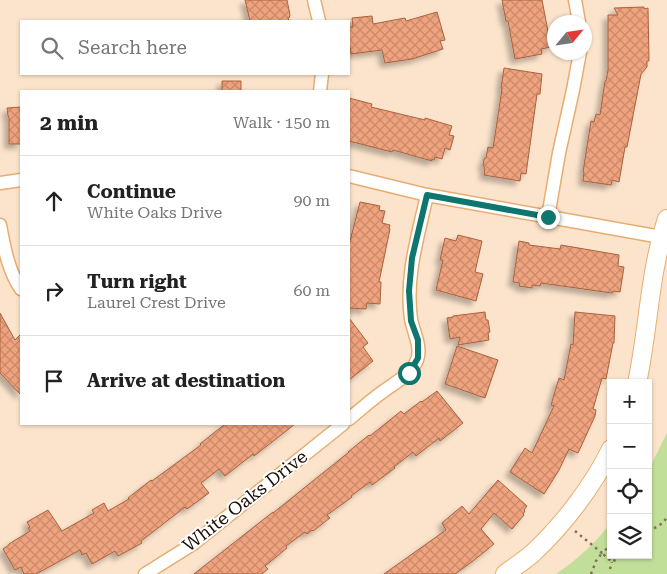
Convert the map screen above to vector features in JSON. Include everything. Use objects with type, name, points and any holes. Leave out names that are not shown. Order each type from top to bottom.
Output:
[{"type":"street","points":[[316,0],[319,20]]},
{"type":"street","points":[[575,0],[578,15]]},
{"type":"street","points":[[548,217],[579,60]]},
{"type":"street","points":[[320,90],[322,75]]},
{"type":"street","points":[[350,176],[427,195],[661,237]]},
{"type":"street","points":[[0,183],[20,180]]},
{"type":"street","points":[[350,418],[409,373],[418,358],[418,340],[411,321],[409,291],[412,258],[427,195]]},
{"type":"street","points":[[639,379],[650,293],[661,237],[667,219]]},
{"type":"street","points":[[0,225],[6,256],[16,282],[20,287]]},
{"type":"street","name":"White Oaks Drive","points":[[145,574],[192,544],[342,425]]},
{"type":"street","points":[[505,574],[532,553],[562,521],[584,494],[607,456]]},
{"type":"path","points":[[652,530],[664,523],[667,517]]},
{"type":"path","points":[[562,521],[612,562]]},
{"type":"path","points":[[591,574],[596,561],[607,548]]},
{"type":"path","points":[[610,569],[612,562],[617,559]]},
{"type":"green space","points":[[667,433],[667,574],[556,574],[585,551],[607,528],[607,559],[652,559],[652,463]]},
{"type":"building","points":[[245,0],[287,0],[290,15],[289,20],[250,20]]},
{"type":"building","points":[[502,0],[542,0],[547,26],[547,48],[541,49],[542,54],[515,59],[508,21],[506,21]]},
{"type":"building","points":[[644,7],[644,9],[648,8],[649,61],[647,61],[647,67],[641,74],[619,182],[612,180],[611,185],[583,181],[591,121],[594,122],[596,114],[600,115],[608,70],[608,15],[618,15],[614,8]]},
{"type":"building","points":[[437,12],[445,40],[440,41],[443,49],[412,59],[385,63],[382,50],[351,54],[350,27],[353,27],[352,18],[372,16],[373,24],[405,18],[406,21]]},
{"type":"building","points":[[504,68],[542,74],[540,94],[537,94],[526,174],[521,173],[520,181],[484,175],[485,169],[483,165],[488,147],[493,148]]},
{"type":"building","points":[[222,81],[241,81],[241,90],[222,90]]},
{"type":"building","points":[[350,98],[372,104],[371,107],[425,120],[425,118],[452,126],[449,135],[454,136],[450,150],[445,148],[442,159],[435,157],[432,161],[393,150],[392,152],[350,141]]},
{"type":"building","points":[[20,107],[20,144],[9,144],[7,108]]},
{"type":"building","points":[[360,202],[380,206],[379,210],[385,211],[382,223],[390,225],[390,229],[379,282],[381,282],[380,304],[367,303],[366,309],[350,308],[350,241]]},
{"type":"building","points":[[458,235],[482,241],[475,272],[483,274],[476,301],[436,290],[443,260],[440,260],[445,238],[456,241]]},
{"type":"building","points":[[519,241],[529,243],[529,245],[560,249],[561,245],[619,255],[618,266],[624,267],[620,292],[613,291],[612,293],[541,283],[540,286],[532,285],[532,288],[519,286],[520,283],[513,282]]},
{"type":"building","points":[[485,312],[490,332],[488,333],[489,340],[458,345],[460,337],[450,339],[447,318]]},
{"type":"building","points":[[575,312],[615,316],[614,343],[606,379],[602,378],[593,409],[596,410],[595,416],[578,453],[569,449],[544,494],[510,472],[525,448],[532,453],[554,406],[551,405],[559,378],[564,380],[571,344],[573,345]]},
{"type":"building","points":[[0,313],[15,340],[20,335],[20,394],[0,373]]},
{"type":"building","points":[[350,319],[368,343],[363,347],[373,361],[350,379]]},
{"type":"building","points":[[457,346],[498,360],[485,398],[445,384]]},
{"type":"building","points":[[437,391],[463,423],[440,441],[439,438],[416,456],[413,452],[372,485],[370,482],[351,496],[327,515],[330,518],[313,531],[307,534],[305,532],[286,546],[287,548],[265,566],[268,569],[262,574],[194,574],[369,435],[401,411],[404,414]]},
{"type":"building","points":[[224,425],[294,425],[225,476],[219,469],[201,483],[209,493],[187,509],[185,507],[141,541],[142,543],[118,556],[115,551],[92,564],[86,553],[82,555],[80,550],[36,574],[24,574],[21,567],[15,570],[3,549],[30,531],[27,522],[48,510],[62,531],[94,513],[92,510],[104,503],[108,511],[129,499],[151,480]]},
{"type":"building","points":[[498,480],[527,506],[524,510],[524,515],[512,529],[494,513],[481,529],[494,544],[455,574],[384,574],[446,530],[442,523],[462,506],[469,514]]},
{"type":"route","points":[[409,373],[418,358],[418,340],[411,321],[409,291],[412,258],[427,195],[548,217]]}]
